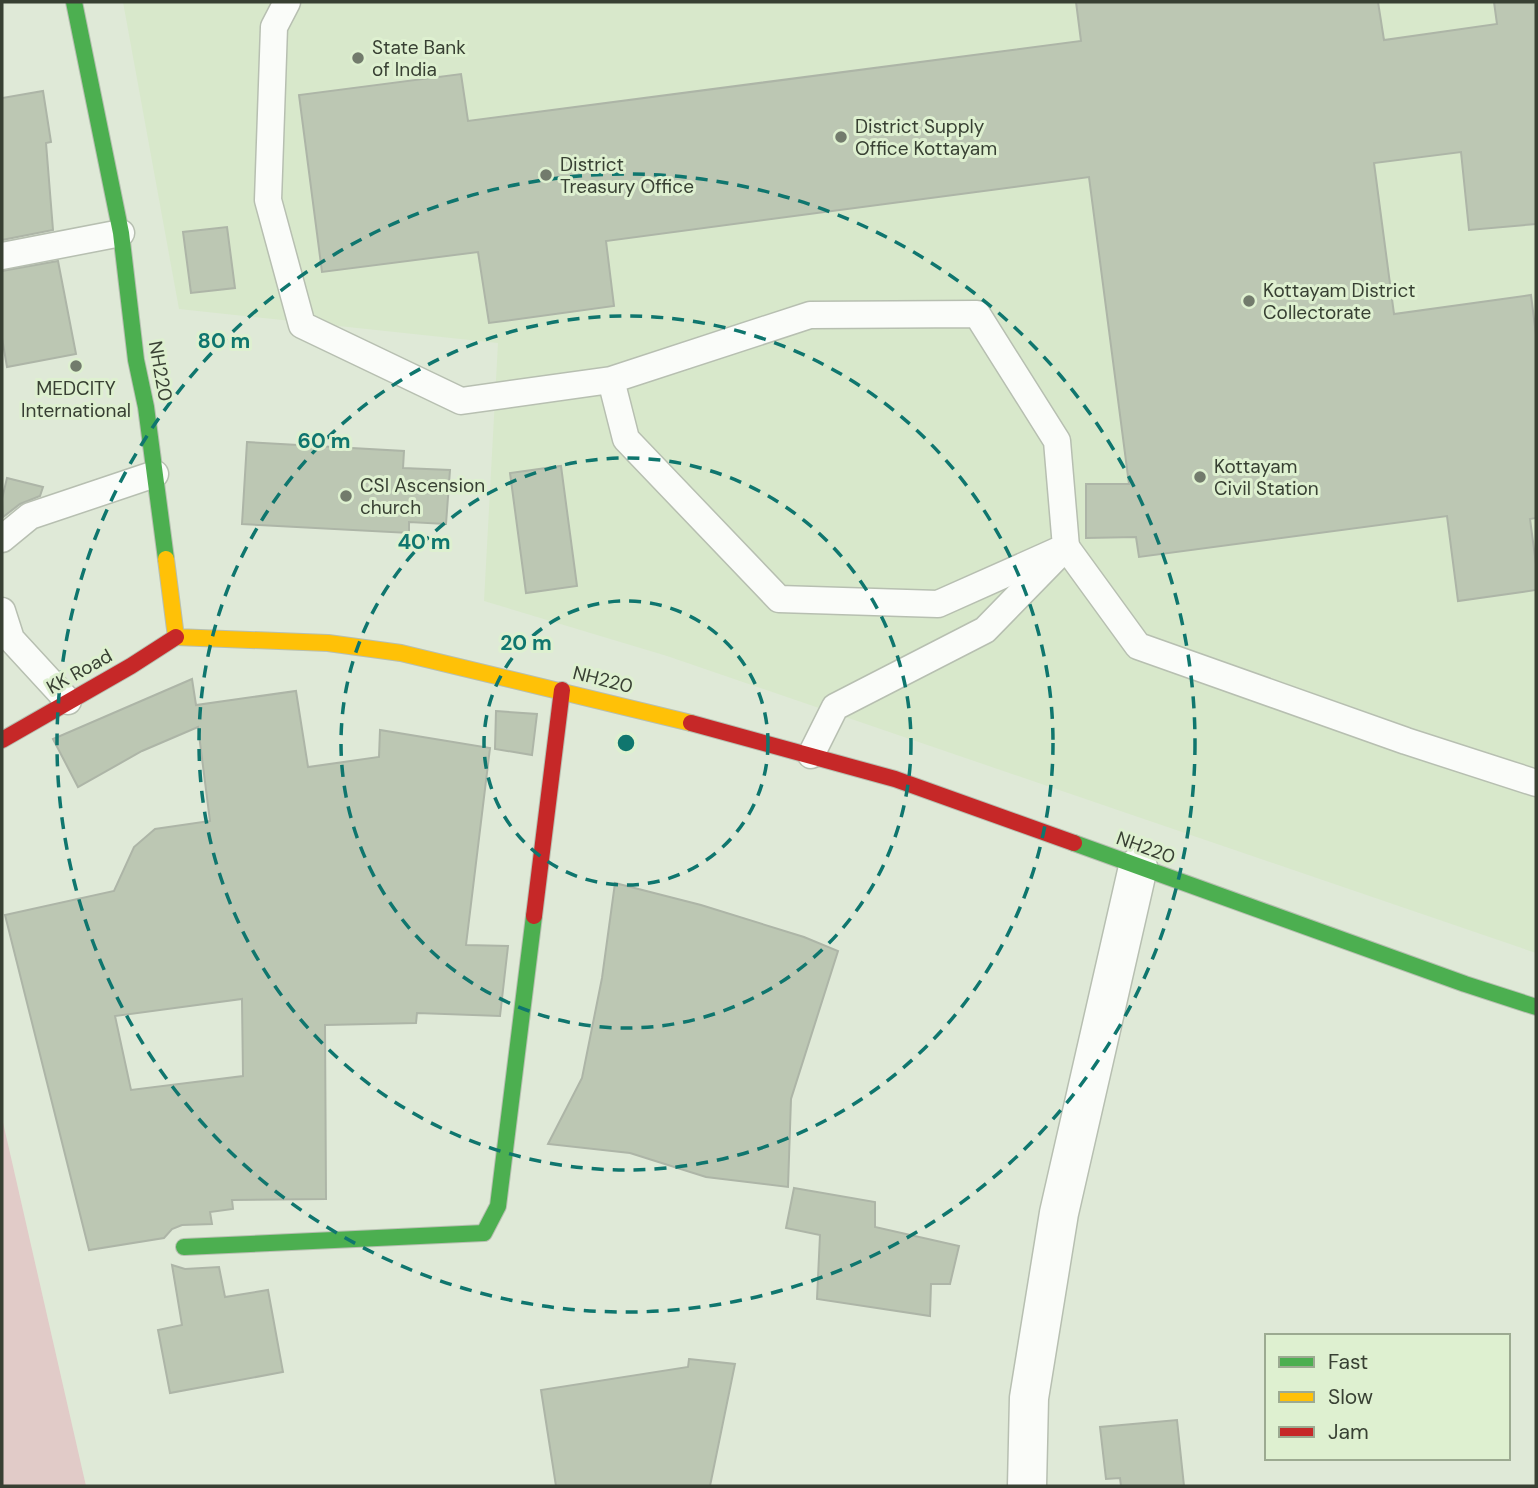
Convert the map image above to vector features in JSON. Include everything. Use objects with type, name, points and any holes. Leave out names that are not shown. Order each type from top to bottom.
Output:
[{"type":"main road","name":"NH220","points":[[74,2],[121,233],[176,637],[341,644],[401,653],[562,690],[811,755],[895,779],[1465,984],[1536,1007]]},
{"type":"main road","name":"KK Road","points":[[2,740],[176,637]]},
{"type":"main road","points":[[184,1247],[484,1233],[498,1206],[562,690]]},
{"type":"street","points":[[1027,1486],[1029,1398],[1059,1213],[1138,867]]},
{"type":"lane","points":[[287,2],[274,27],[268,200],[302,325],[461,401],[611,380],[810,314],[977,314],[1057,441],[1066,547],[1138,646],[1406,741],[1536,783]]},
{"type":"lane","points":[[2,256],[121,233]]},
{"type":"lane","points":[[611,380],[626,439],[779,598],[939,604],[1066,547]]},
{"type":"lane","points":[[2,539],[30,516],[155,474]]},
{"type":"lane","points":[[811,755],[835,708],[985,630],[1066,547]]},
{"type":"lane","points":[[2,611],[11,639],[68,701]]},
{"type":"shaded area","points":[[123,2],[1536,2],[1536,953],[667,656],[484,601],[498,343],[179,309]]},
{"type":"shaded area","points":[[2,1118],[86,1486],[2,1486]]},
{"type":"building","name":"Kottayam District Collectorate","points":[[1076,2],[1378,2],[1384,40],[1497,24],[1494,2],[1536,2],[1536,224],[1469,230],[1461,152],[1374,163],[1394,314],[1531,295],[1536,335],[1536,518],[1530,519],[1536,564],[1536,590],[1458,601],[1447,516],[1139,557],[1136,537],[1086,538],[1086,484],[1129,484],[1089,177],[606,241],[614,306],[489,323],[478,252],[322,272],[299,95],[461,74],[468,121],[1081,41]]},
{"type":"building","points":[[43,91],[51,142],[46,143],[53,230],[2,240],[2,98]]},
{"type":"building","points":[[227,227],[235,288],[191,293],[183,232]]},
{"type":"building","points":[[58,261],[76,354],[7,367],[2,338],[2,271]]},
{"type":"building","name":"CSI Ascension church","points":[[247,442],[404,451],[403,468],[450,470],[446,524],[409,522],[409,533],[242,524]]},
{"type":"building","points":[[561,466],[577,586],[526,593],[510,473]]},
{"type":"building","points":[[7,478],[43,487],[40,496],[20,504],[3,517],[2,499]]},
{"type":"building","points":[[192,679],[196,705],[296,691],[308,767],[379,757],[380,730],[490,748],[466,945],[508,946],[500,1016],[417,1013],[416,1023],[325,1025],[326,1199],[232,1200],[233,1209],[210,1212],[212,1224],[182,1225],[172,1229],[164,1238],[89,1250],[5,915],[114,891],[134,847],[155,829],[210,821],[198,727],[142,751],[78,787],[53,739]],"holes":[[[242,999],[243,1076],[131,1090],[115,1016]]]},
{"type":"building","points":[[496,711],[537,714],[532,755],[495,749]]},
{"type":"building","points":[[615,883],[701,905],[804,937],[838,951],[791,1099],[788,1187],[706,1177],[630,1153],[548,1144],[582,1078],[602,978]]},
{"type":"building","points":[[794,1188],[875,1202],[875,1227],[959,1246],[950,1284],[931,1284],[930,1316],[817,1299],[820,1235],[786,1228]]},
{"type":"building","points":[[172,1265],[185,1269],[219,1267],[225,1297],[268,1290],[283,1372],[170,1393],[158,1330],[182,1325]]},
{"type":"building","points":[[689,1359],[735,1364],[710,1486],[556,1486],[541,1390],[688,1367]]},
{"type":"building","points":[[1177,1420],[1184,1486],[1121,1486],[1120,1478],[1106,1479],[1100,1427]]},
{"type":"traffic: fast","points":[[74,2],[121,233],[136,360],[146,407],[166,559]]},
{"type":"traffic: fast","points":[[1074,843],[1536,1007]]},
{"type":"traffic: fast","points":[[184,1247],[484,1233],[498,1206],[534,916]]},
{"type":"traffic: slow","points":[[166,559],[176,637],[328,643],[401,653],[691,723]]},
{"type":"traffic: jam","points":[[2,740],[176,637]]},
{"type":"traffic: jam","points":[[534,916],[562,690]]},
{"type":"traffic: jam","points":[[691,723],[895,779],[1074,843]]},
{"type":"place","name":"State Bank of India","points":[[358,58]]},
{"type":"place","name":"District Supply Office Kottayam","points":[[841,137]]},
{"type":"place","name":"District Treasury Office","points":[[546,175]]},
{"type":"place","name":"Kottayam District Collectorate","points":[[1249,301]]},
{"type":"place","name":"MEDCITY International","points":[[76,366]]},
{"type":"place","name":"Kottayam Civil Station","points":[[1200,477]]},
{"type":"place","name":"CSI Ascension church","points":[[346,496]]}]
